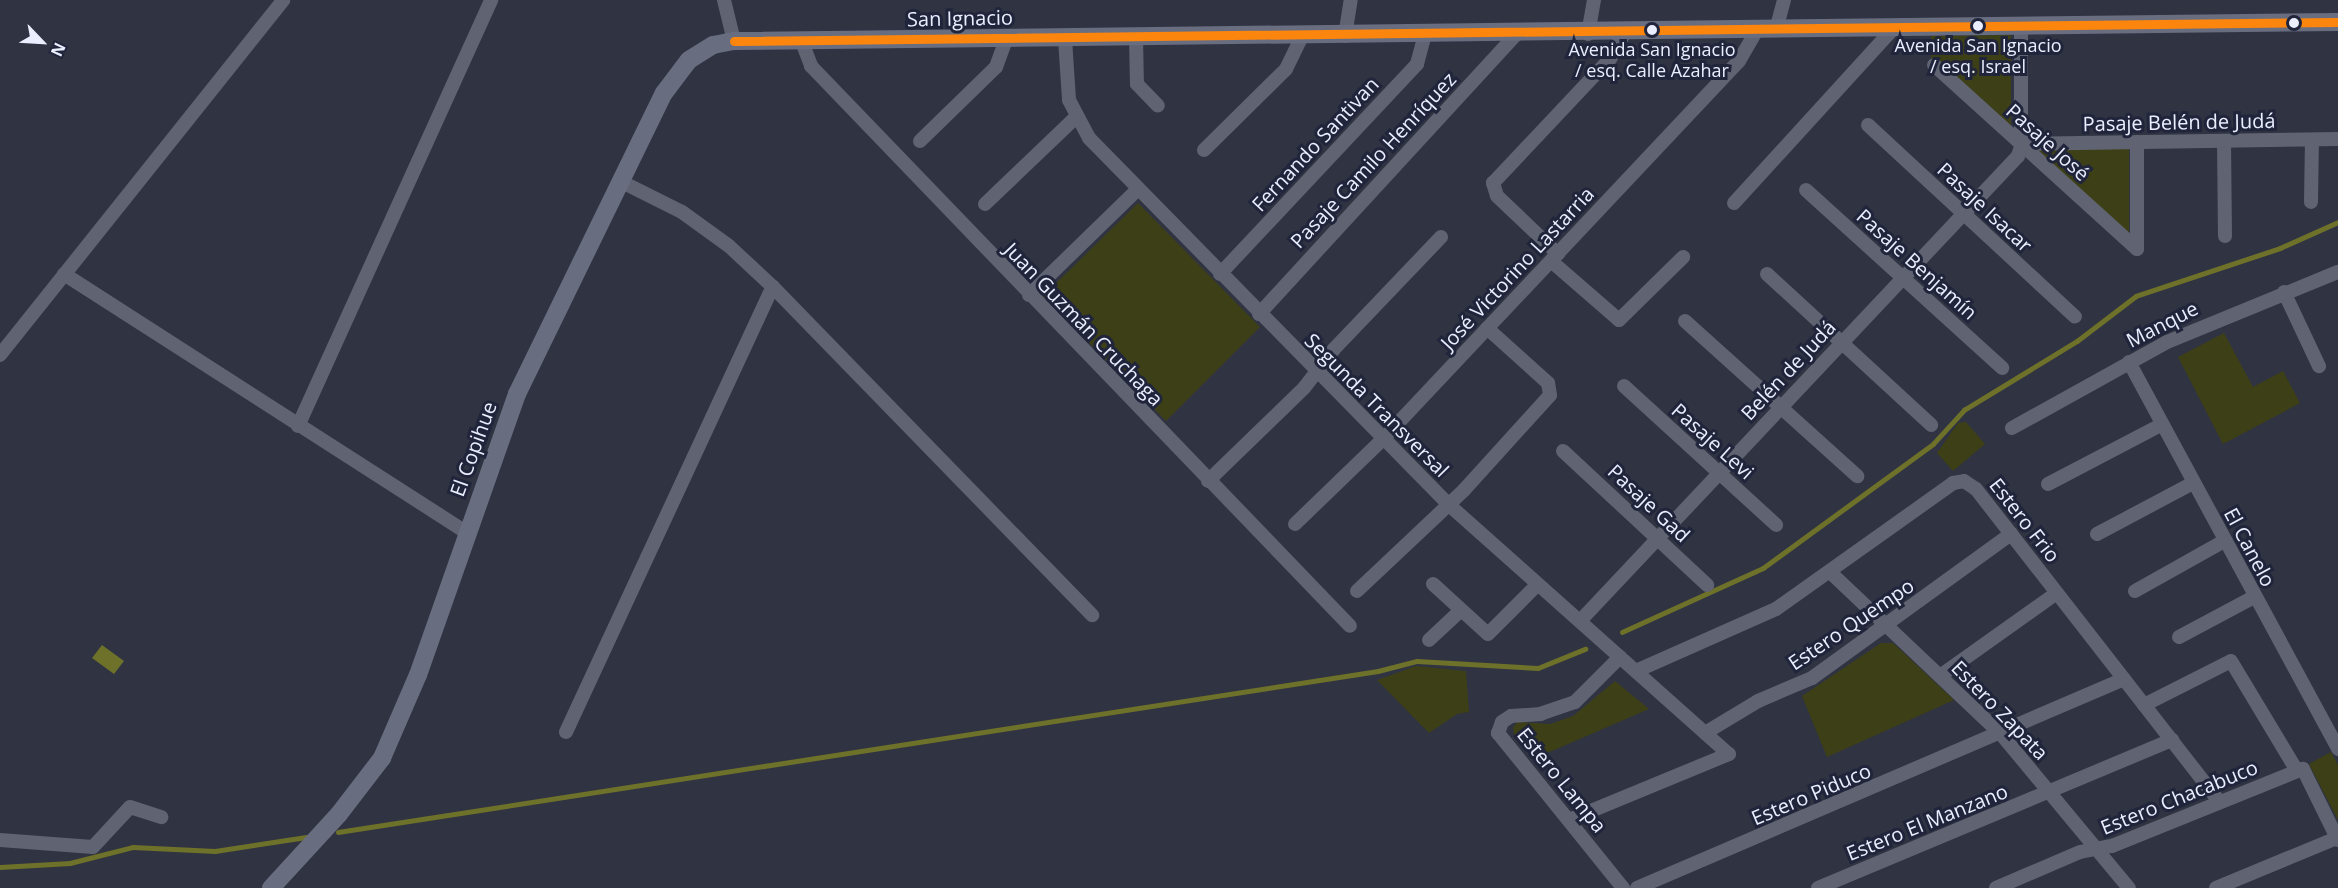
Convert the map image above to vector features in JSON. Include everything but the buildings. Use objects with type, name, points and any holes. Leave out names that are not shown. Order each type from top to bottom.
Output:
[{"type":"main road","name":"San Ignacio","points":[[734,41],[1588,34],[2338,22]]},
{"type":"main road","name":"El Copihue","points":[[271,888],[339,814],[382,758],[418,675],[466,533],[517,394],[664,93],[680,69],[705,49],[734,41]]},
{"type":"street","points":[[0,355],[284,0]]},
{"type":"street","points":[[298,426],[491,0]]},
{"type":"street","points":[[724,0],[734,41]]},
{"type":"street","points":[[1345,36],[1351,0]]},
{"type":"street","points":[[1588,34],[1594,0]]},
{"type":"street","points":[[1776,30],[1784,0]]},
{"type":"street","points":[[2021,27],[2021,144]]},
{"type":"street","points":[[1734,203],[1894,28]]},
{"type":"street","name":"José Victorino Lastarria","points":[[1295,524],[1383,439],[1739,61],[1757,30]]},
{"type":"street","points":[[1625,32],[1610,59],[1493,183],[1497,196],[1554,257],[1619,320],[1683,257]]},
{"type":"street","name":"Pasaje Camilo Henríquez","points":[[1259,314],[1517,33]]},
{"type":"street","name":"Fernando Santivan","points":[[1220,274],[1417,64],[1425,34]]},
{"type":"street","points":[[1204,150],[1286,69],[1302,36]]},
{"type":"street","points":[[1136,38],[1137,84],[1158,106]]},
{"type":"street","name":"Segunda Transversal","points":[[1065,39],[1067,84],[1075,117],[1138,189],[1448,504],[1536,586],[1580,621],[1729,754],[1569,820]]},
{"type":"street","points":[[920,141],[996,67],[1006,40]]},
{"type":"street","name":"Juan Guzmán Cruchaga","points":[[802,42],[811,66],[1350,626]]},
{"type":"street","name":"Pasaje José","points":[[1934,64],[2137,249],[2137,142]]},
{"type":"street","points":[[985,204],[1075,117]]},
{"type":"street","name":"Pasaje Isacar","points":[[1868,124],[2075,317]]},
{"type":"street","name":"Pasaje Belén de Judá","points":[[2021,144],[2338,139]]},
{"type":"street","points":[[2312,140],[2312,202]]},
{"type":"street","points":[[2224,141],[2225,236]]},
{"type":"street","name":"Belén de Judá","points":[[1580,621],[1720,474],[1840,342],[2014,160],[2021,144]]},
{"type":"street","points":[[622,182],[682,212],[729,246],[773,287],[1092,615]]},
{"type":"street","points":[[1029,295],[1138,189]]},
{"type":"street","name":"Pasaje Benjamín","points":[[1806,190],[2002,368]]},
{"type":"street","points":[[1209,481],[1316,372],[1441,237]]},
{"type":"street","name":"Manque","points":[[2012,428],[2129,362],[2209,322],[2338,272]]},
{"type":"street","points":[[64,274],[466,533]]},
{"type":"street","points":[[1767,274],[1931,425]]},
{"type":"street","points":[[566,732],[773,287]]},
{"type":"street","points":[[2284,292],[2319,366]]},
{"type":"street","points":[[1685,321],[1857,477]]},
{"type":"street","points":[[1356,591],[1448,504],[1548,399],[1551,390],[1487,328]]},
{"type":"street","name":"El Canelo","points":[[2129,362],[2338,749]]},
{"type":"street","name":"Pasaje Levi","points":[[1624,386],[1776,525]]},
{"type":"street","points":[[2048,484],[2162,425]]},
{"type":"street","name":"Pasaje Gad","points":[[1563,451],[1707,585]]},
{"type":"street","name":"Estero Frio","points":[[1636,671],[1768,614],[1953,483],[1964,481],[1974,487],[2220,802]]},
{"type":"street","points":[[2097,534],[2193,483]]},
{"type":"street","name":"Estero Quempo","points":[[1705,733],[1758,701],[1812,678],[1887,626],[2011,534]]},
{"type":"street","points":[[2135,591],[2224,541]]},
{"type":"street","name":"Estero Zapata","points":[[1830,572],[2001,734],[2129,888]]},
{"type":"street","points":[[1433,584],[1488,634],[1536,586]]},
{"type":"street","points":[[1940,676],[2057,593]]},
{"type":"street","points":[[2180,637],[2254,597]]},
{"type":"street","points":[[1429,640],[1460,610]]},
{"type":"street","name":"Estero Lampa","points":[[1620,657],[1575,702],[1541,714],[1511,716],[1498,727],[1498,733],[1623,888]]},
{"type":"street","points":[[2144,705],[2231,661],[2297,771],[2303,769],[2338,839],[2216,888]]},
{"type":"street","name":"Estero Piduco","points":[[1637,888],[2001,734],[2124,679]]},
{"type":"street","name":"Estero El Manzano","points":[[1818,888],[2172,740]]},
{"type":"street","name":"Estero Chacabuco","points":[[1996,888],[2079,852],[2098,850],[2297,771]]},
{"type":"street","points":[[0,840],[93,847],[130,807],[161,817]]},
{"type":"shaded area","points":[[2011,35],[2011,126],[1931,65],[1931,36]]},
{"type":"shaded area","points":[[2033,145],[2129,145],[2129,237]]},
{"type":"shaded area","points":[[1138,203],[1260,327],[1166,421],[1043,296]]},
{"type":"shaded area","points":[[2224,333],[2253,387],[2283,371],[2300,403],[2223,444],[2178,357]]},
{"type":"shaded area","points":[[1966,422],[1985,444],[1953,471],[1937,453],[1958,423]]},
{"type":"shaded area","points":[[1881,643],[1893,643],[1954,700],[1827,757],[1802,696]]},
{"type":"shaded area","points":[[102,645],[124,661],[114,674],[92,658]]},
{"type":"shaded area","points":[[1416,666],[1466,671],[1469,712],[1457,714],[1429,733],[1377,680]]},
{"type":"shaded area","points":[[1615,681],[1649,709],[1538,757],[1514,735],[1513,727],[1518,722],[1550,724],[1573,716]]},
{"type":"shaded area","points":[[2331,752],[2338,765],[2338,820],[2309,764]]},
{"type":"waterway","points":[[1622,632],[1763,568],[1933,444],[1964,410],[2077,341],[2136,296],[2280,248],[2338,222]]},
{"type":"waterway","points":[[338,832],[1378,671],[1417,661],[1538,668],[1585,649]]},
{"type":"waterway","points":[[0,867],[70,863],[133,847],[215,851],[306,837]]},
{"type":"transit line","points":[[734,41],[2338,22]]},
{"type":"place","name":"Avenida San Ignacio / esq. Israel","points":[[1978,26]]},
{"type":"place","name":"Avenida San Ignacio / esq. Calle Azahar","points":[[1652,30]]}]
